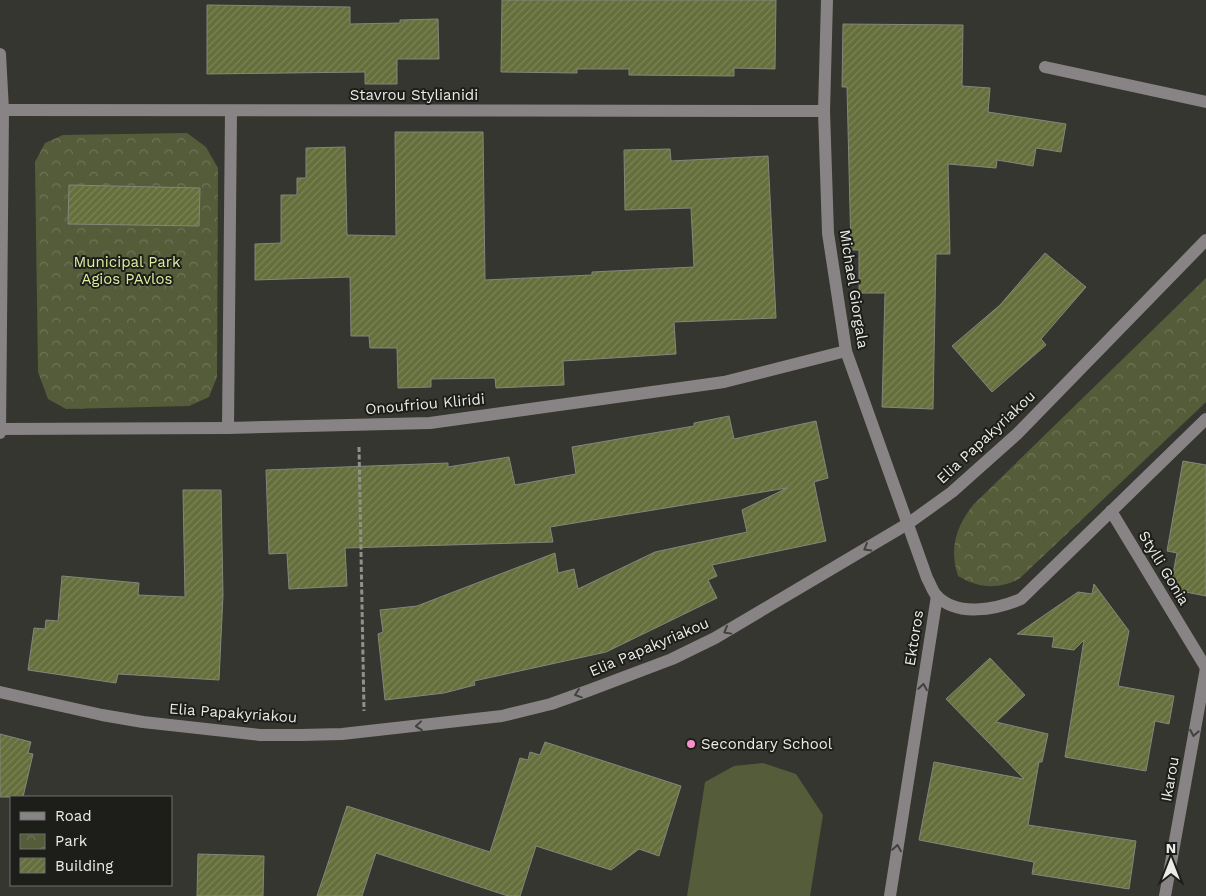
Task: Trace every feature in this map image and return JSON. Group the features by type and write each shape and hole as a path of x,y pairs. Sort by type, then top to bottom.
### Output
{"street":[{"name":"Michael Giorgala","path":"827,0 824,111 828,233 846,351 927,578 937,596"},
{"path":"0,54 3,110 0,433"},
{"path":"1046,68 1206,102"},
{"name":"Stavrou Stylianidi","path":"3,110 824,111"},
{"path":"228,428 231,111"},
{"name":"Elia Papakyriakou","path":"0,692 102,715 260,735 309,735 365,731 502,716 551,704 632,674 715,638 909,524 952,492 1017,434 1206,240"},
{"name":"Onoufriou Kliridi","path":"0,429 228,428 430,423 724,382 846,351"},
{"name":"Ektoros","path":"890,896 937,596 955,606 978,610 1000,608 1021,599 1206,418"},
{"name":"Stylli Gonia","path":"1111,511 1206,668"},
{"name":"Ikarou","path":"1165,896 1206,668"}],"path":[{"path":"358,426 365,731"}],"green space":[{"name":"Municipal Park Agios PAvlos","path":"187,133 206,147 218,168 217,377 209,397 189,406 66,409 48,399 38,372 35,162 45,143 63,135"},
{"path":"1206,278 1206,402 1019,579 1003,585 988,586 973,583 958,576 955,566 954,547 962,521 973,505"},
{"path":"763,763 796,774 823,815 810,896 687,896 705,782 734,766"}],"building":[{"path":"502,0 776,0 775,69 734,68 734,76 629,75 629,69 577,69 577,73 501,72"},
{"path":"207,5 350,7 350,24 400,23 400,20 438,19 439,59 397,59 397,84 365,84 365,72 207,74"},
{"path":"843,24 963,25 962,86 990,88 988,112 1066,124 1061,152 1036,148 1033,166 997,160 996,168 948,164 950,254 936,254 933,409 882,407 885,293 859,293 859,250 851,250 847,87 842,87"},
{"path":"395,132 483,132 485,280 592,275 592,272 694,267 691,208 625,210 624,150 670,149 671,161 768,156 776,318 674,322 676,354 563,361 564,385 496,388 495,378 431,379 431,387 398,388 397,348 370,348 369,336 351,336 350,277 255,280 255,244 281,243 281,195 297,195 297,178 306,178 306,148 345,147 347,235 396,236"},
{"path":"69,185 200,188 199,226 68,224"},
{"path":"1045,253 1086,287 1041,339 1046,345 992,392 952,346 1000,305"},
{"path":"729,416 734,439 816,421 828,478 814,482 826,541 712,565 717,576 708,580 717,598 606,652 474,681 475,685 444,693 385,700 378,634 383,632 380,610 417,606 555,553 558,573 574,569 578,589 655,552 747,532 742,510 787,488 550,527 553,542 345,548 347,586 289,589 287,553 269,554 266,470 448,463 448,467 509,457 515,485 576,474 572,447 694,426 694,423"},
{"path":"1183,461 1206,465 1206,596 1170,589 1177,553 1167,551"},
{"path":"183,490 221,490 223,595 219,680 118,674 116,683 28,670 34,628 45,629 46,620 58,621 62,576 139,583 138,595 185,597"},
{"path":"1094,584 1129,631 1118,686 1174,696 1169,724 1155,721 1146,771 1065,757 1084,640 1074,650 1052,647 1054,637 1017,634 1078,592 1092,594"},
{"path":"990,658 1025,695 996,722 1048,734 1042,762 1039,762 1028,825 1136,841 1129,889 1032,874 1034,862 919,840 934,762 1024,779 946,699"},
{"path":"0,734 31,742 28,753 33,754 23,796 0,797"},
{"path":"545,742 681,786 659,856 639,849 611,870 536,846 520,896 508,896 376,853 362,896 317,896 347,806 490,852 520,758 528,760 530,752 540,755"},
{"path":"198,854 264,856 263,896 197,896"}],"place":[{"name":"Secondary School","path":"691,744"}]}
